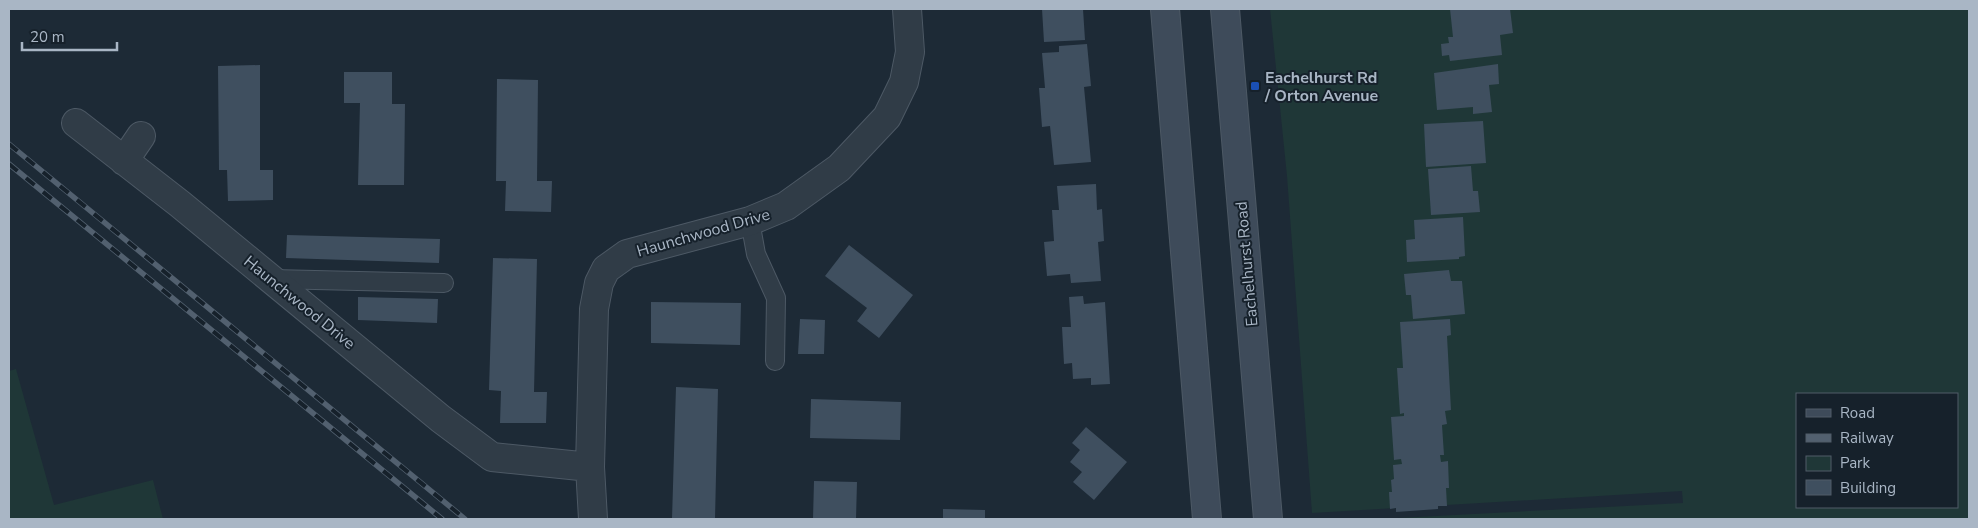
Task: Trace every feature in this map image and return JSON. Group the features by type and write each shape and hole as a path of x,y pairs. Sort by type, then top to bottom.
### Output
{"main road":[{"path":"1165,9 1207,519"},
{"name":"Eachelhurst Road","path":"1225,9 1268,519"}],"street":[{"name":"Haunchwood Drive","path":"593,519 590,467 594,309 599,283 606,269 627,254 750,221 786,206 839,168 887,117 904,82 910,52 907,9"},
{"name":"Haunchwood Drive","path":"76,123 272,279 441,419 492,458 590,467"},
{"path":"124,161 142,136"}],"lane":[{"path":"750,221 756,254 776,298 774,361"},
{"path":"272,279 444,283"}],"green space":[{"path":"1270,9 1969,9 1969,519 1379,519 1683,503 1682,491 1312,513 1287,176"},
{"path":"16,369 54,505 153,480 163,519 9,519 9,371"}],"building":[{"path":"1042,9 1083,9 1085,40 1044,42"},
{"path":"1450,9 1510,9 1513,33 1500,35 1502,55 1450,61 1449,55 1442,56 1441,44 1449,43 1448,37 1453,37"},
{"path":"1087,44 1091,86 1084,87 1091,162 1054,165 1050,126 1042,127 1039,88 1045,88 1042,53 1059,52 1059,46"},
{"path":"1498,64 1499,84 1489,85 1492,112 1473,114 1473,107 1437,110 1434,73"},
{"path":"260,65 260,170 273,170 273,200 228,201 227,170 219,170 218,66"},
{"path":"344,72 392,72 392,104 405,104 404,185 358,185 360,103 344,103"},
{"path":"497,79 538,80 537,181 552,181 551,212 505,211 506,181 496,181"},
{"path":"1483,121 1486,163 1426,167 1424,124"},
{"path":"1471,166 1473,191 1478,191 1480,212 1431,215 1428,169"},
{"path":"1096,184 1097,210 1102,209 1104,241 1098,242 1101,281 1071,283 1070,274 1047,276 1044,242 1054,241 1052,210 1059,210 1057,186"},
{"path":"1463,217 1465,256 1459,257 1459,259 1407,262 1406,240 1415,239 1414,220"},
{"path":"287,235 440,239 439,263 286,258"},
{"path":"849,245 913,295 879,338 857,321 867,308 825,276"},
{"path":"493,258 537,259 534,392 547,392 546,423 500,423 501,391 489,390"},
{"path":"1449,270 1451,281 1462,281 1465,314 1413,319 1411,295 1406,295 1404,274"},
{"path":"1083,296 1084,304 1105,302 1110,384 1091,385 1091,378 1073,379 1072,363 1064,364 1062,327 1071,327 1069,297"},
{"path":"358,297 438,299 437,323 358,320"},
{"path":"651,302 741,303 740,345 651,343"},
{"path":"800,319 825,320 824,354 798,354"},
{"path":"1450,319 1451,335 1447,336 1451,410 1445,411 1447,424 1442,425 1444,455 1440,455 1441,462 1448,461 1449,488 1446,488 1447,506 1438,506 1438,509 1396,512 1396,508 1390,509 1389,492 1392,492 1391,480 1394,479 1393,465 1402,464 1401,459 1394,460 1391,417 1404,416 1404,413 1400,414 1397,368 1403,368 1400,322"},
{"path":"676,387 718,389 715,519 672,519"},
{"path":"811,399 901,402 900,440 810,438"},
{"path":"1086,427 1127,462 1094,500 1073,482 1082,472 1070,462 1080,450 1072,443"},
{"path":"814,481 857,482 856,519 813,519"},
{"path":"943,509 985,510 985,519 943,519"}],"railway":[{"path":"9,144 465,519"},
{"path":"9,164 442,519"}],"place":[{"name":"Eachelhurst Rd / Orton Avenue","path":"1255,86"}]}
